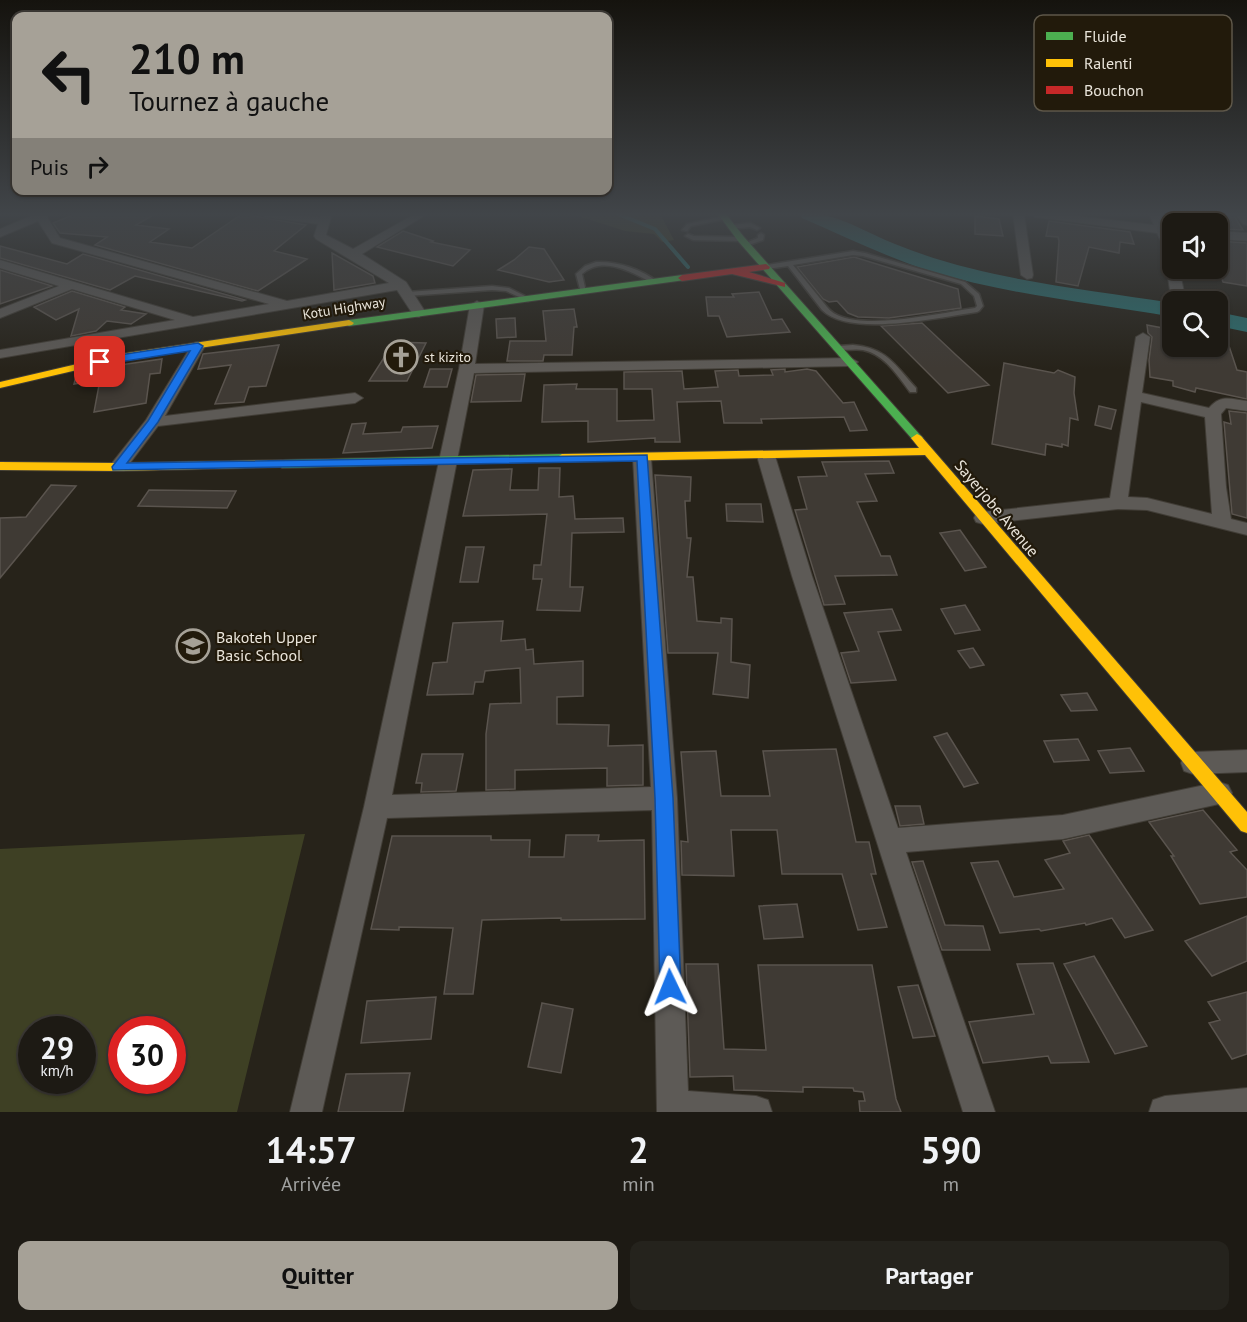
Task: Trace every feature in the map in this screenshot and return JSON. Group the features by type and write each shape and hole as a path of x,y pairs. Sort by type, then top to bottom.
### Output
{"street":[{"path":"6,266 191,321"},
{"path":"148,266 287,305"},
{"path":"370,266 404,289 419,313"},
{"path":"728,273 737,266"},
{"path":"1026,266 1027,275"},
{"name":"Kotu Highway","path":"0,385 120,357 419,313 766,267"},
{"name":"Sayerjobe Avenue","path":"766,267 928,451 1247,825"},
{"path":"728,273 758,276 782,285"},
{"path":"0,314 72,285"},
{"path":"0,354 287,305 404,289"},
{"path":"306,1112 377,807 467,369 477,305"},
{"path":"1118,502 1143,337"},
{"path":"118,467 153,422 198,346"},
{"path":"467,369 851,362"},
{"path":"1134,396 1214,414"},
{"path":"153,422 355,398"},
{"path":"1222,522 1217,487 1214,414 1222,403 1247,406"},
{"path":"0,466 118,467 928,451"},
{"path":"766,456 802,576 978,1112"},
{"path":"642,458 664,798 674,1109 756,1112"},
{"path":"983,518 1118,502 1147,504 1247,529"},
{"path":"1193,763 1247,761"},
{"path":"889,841 1063,828 1219,793"},
{"path":"377,807 664,798"},
{"path":"1165,1112 1247,1104"}],"lane":[{"path":"583,292 579,274 582,270 594,266"},
{"path":"621,266 655,282"},
{"path":"766,267 774,266"},
{"path":"791,266 831,314 848,321 873,323 976,310 980,306 974,291 963,283 904,266"},
{"path":"404,289 507,289 528,299"},
{"path":"838,348 856,346 877,350 913,390"}],"green space":[{"path":"305,834 237,1112 0,1112 0,849"}],"building":[{"path":"27,266 125,266 245,300 135,276 110,290"},
{"path":"169,266 296,266 258,291"},
{"path":"333,266 355,266 373,276 375,283 334,290"},
{"path":"505,266 555,266 564,280 549,282 498,270"},
{"path":"883,266 958,289 961,308 889,318 858,317 848,313 837,301 829,302 823,299 797,267"},
{"path":"1057,266 1084,266 1078,286 1056,282"},
{"path":"1228,266 1247,266 1247,286 1223,282 1222,279 1228,279"},
{"path":"0,270 52,286 0,304"},
{"path":"72,291 125,307 121,310 146,314 131,324 107,321 96,331 71,336 79,309 56,320 34,307"},
{"path":"759,292 772,320 782,319 790,332 727,337 719,316 708,316 706,297 734,297 732,294"},
{"path":"574,309 577,327 574,327 572,355 544,355 543,361 507,361 510,341 546,341 543,311"},
{"path":"515,318 516,337 497,338 496,319"},
{"path":"922,323 989,385 948,393 881,326"},
{"path":"1147,325 1162,328 1162,357 1228,357 1229,346 1237,370 1247,372 1247,399 1196,388 1195,392 1173,386 1173,381 1150,377 1149,360 1152,337 1148,333"},
{"path":"394,342 426,343 407,381 369,381"},
{"path":"279,345 266,386 249,387 244,402 215,404 231,365 198,369 203,354"},
{"path":"162,359 160,373 150,374 146,403 94,412 100,380 74,384 76,376 120,365"},
{"path":"1004,363 1054,373 1058,370 1075,377 1074,393 1078,420 1070,418 1068,446 1046,444 1045,455 992,444"},
{"path":"430,369 452,369 447,387 424,387"},
{"path":"785,369 785,372 807,369 816,371 843,403 854,402 867,430 850,431 844,417 761,419 762,423 724,423 721,401 677,402 680,442 655,442 655,438 588,442 588,421 542,422 544,385 577,384 576,389 617,389 617,421 654,420 652,389 624,389 624,372 682,371 684,389 718,387 715,371 738,370 739,376 773,375 771,370"},
{"path":"525,374 521,401 471,402 476,375"},
{"path":"1099,406 1116,410 1111,429 1095,425"},
{"path":"1229,411 1247,413 1247,518 1232,514 1224,422 1231,424"},
{"path":"366,423 363,434 401,432 403,427 438,426 432,448 343,453 352,424"},
{"path":"889,461 894,473 865,474 877,501 857,502 881,556 890,556 897,575 835,576 845,604 824,605 795,510 807,509 798,477 827,476 822,462"},
{"path":"539,468 560,468 559,497 573,496 575,519 623,518 624,532 572,533 570,587 583,587 580,611 537,610 542,579 533,579 534,565 541,565 547,514 463,516 473,470 512,469 510,490 538,490"},
{"path":"655,475 691,477 690,501 685,501 687,538 691,538 687,577 693,577 697,621 721,623 721,618 732,619 731,662 750,665 748,698 713,694 718,653 668,653"},
{"path":"51,485 76,486 0,578 0,518 26,517"},
{"path":"149,490 236,491 227,508 138,506"},
{"path":"726,504 761,504 763,522 727,521"},
{"path":"960,530 986,567 965,571 940,533"},
{"path":"466,547 484,547 478,582 460,582"},
{"path":"965,605 980,630 955,634 941,609"},
{"path":"892,609 901,630 878,632 896,680 851,683 841,653 859,651 844,613"},
{"path":"503,621 501,641 525,639 526,650 533,649 534,664 583,661 583,696 557,697 557,724 609,725 608,746 643,745 643,785 607,786 607,768 515,770 515,789 486,790 486,734 490,704 521,703 520,668 485,671 483,682 475,682 473,694 427,695 433,663 447,662 453,623"},
{"path":"973,648 984,665 970,668 958,651"},
{"path":"1087,693 1097,710 1071,711 1061,695"},
{"path":"947,733 978,783 964,787 934,737"},
{"path":"1078,739 1089,760 1054,762 1044,741"},
{"path":"1130,748 1144,771 1110,773 1098,751"},
{"path":"836,749 856,842 869,842 876,874 871,874 887,927 858,930 842,874 782,874 777,830 731,830 734,876 682,875 681,841 688,842 681,752 716,751 721,796 770,796 763,751"},
{"path":"422,754 463,754 456,791 421,792 422,783 416,783"},
{"path":"895,806 920,806 924,824 900,826"},
{"path":"1203,810 1237,850 1230,852 1247,870 1247,897 1200,904 1171,856 1174,856 1149,822"},
{"path":"566,835 599,835 598,841 644,840 645,919 482,920 473,994 444,994 453,928 371,929 392,836 491,836 491,840 530,840 529,857 564,857"},
{"path":"1089,835 1153,930 1125,938 1112,918 1086,925 1085,923 1041,931 1039,929 1000,933 971,863 998,861 1014,897 1064,889 1045,860 1070,853 1063,841"},
{"path":"923,861 945,925 983,926 990,950 942,950 912,862"},
{"path":"797,904 803,937 764,939 759,906"},
{"path":"1247,916 1247,961 1212,976 1185,941"},
{"path":"1094,956 1147,1046 1115,1054 1064,964"},
{"path":"1053,963 1089,1062 1051,1063 1048,1056 983,1063 969,1022 1034,1014 1017,964"},
{"path":"686,964 718,964 724,1049 766,1050 758,965 872,965 896,1099 901,1112 860,1112 859,1101 865,1101 863,1092 854,1091 853,1088 803,1087 803,1092 734,1090 733,1076 690,1077"},
{"path":"918,985 935,1036 913,1038 898,987"},
{"path":"1247,992 1247,1054 1232,1059 1209,1023 1220,1020 1208,1002"},
{"path":"436,997 431,1039 361,1043 367,1001"},
{"path":"542,1003 573,1009 561,1073 528,1067"},
{"path":"410,1073 403,1112 338,1112 346,1074"}],"waterway":[{"path":"934,266 1035,288 1162,308"},
{"path":"1228,321 1247,325"}],"traffic: fast":[{"path":"765,266 917,438"},
{"path":"349,323 682,278"},
{"path":"282,464 562,458"}],"traffic: slow":[{"path":"0,385 120,357 349,323"},
{"path":"917,438 1247,825"},
{"path":"562,458 928,451"},
{"path":"0,466 118,467 282,464"}],"traffic: jam":[{"path":"682,278 766,267"},
{"path":"734,272 758,276 782,285"}],"place":[{"name":"st kizito","path":"401,357"},
{"name":"Bakoteh Upper Basic School","path":"193,646"}],"route":[{"path":"100,362 198,346 153,422 118,467 642,458 664,798 670,987"}]}
